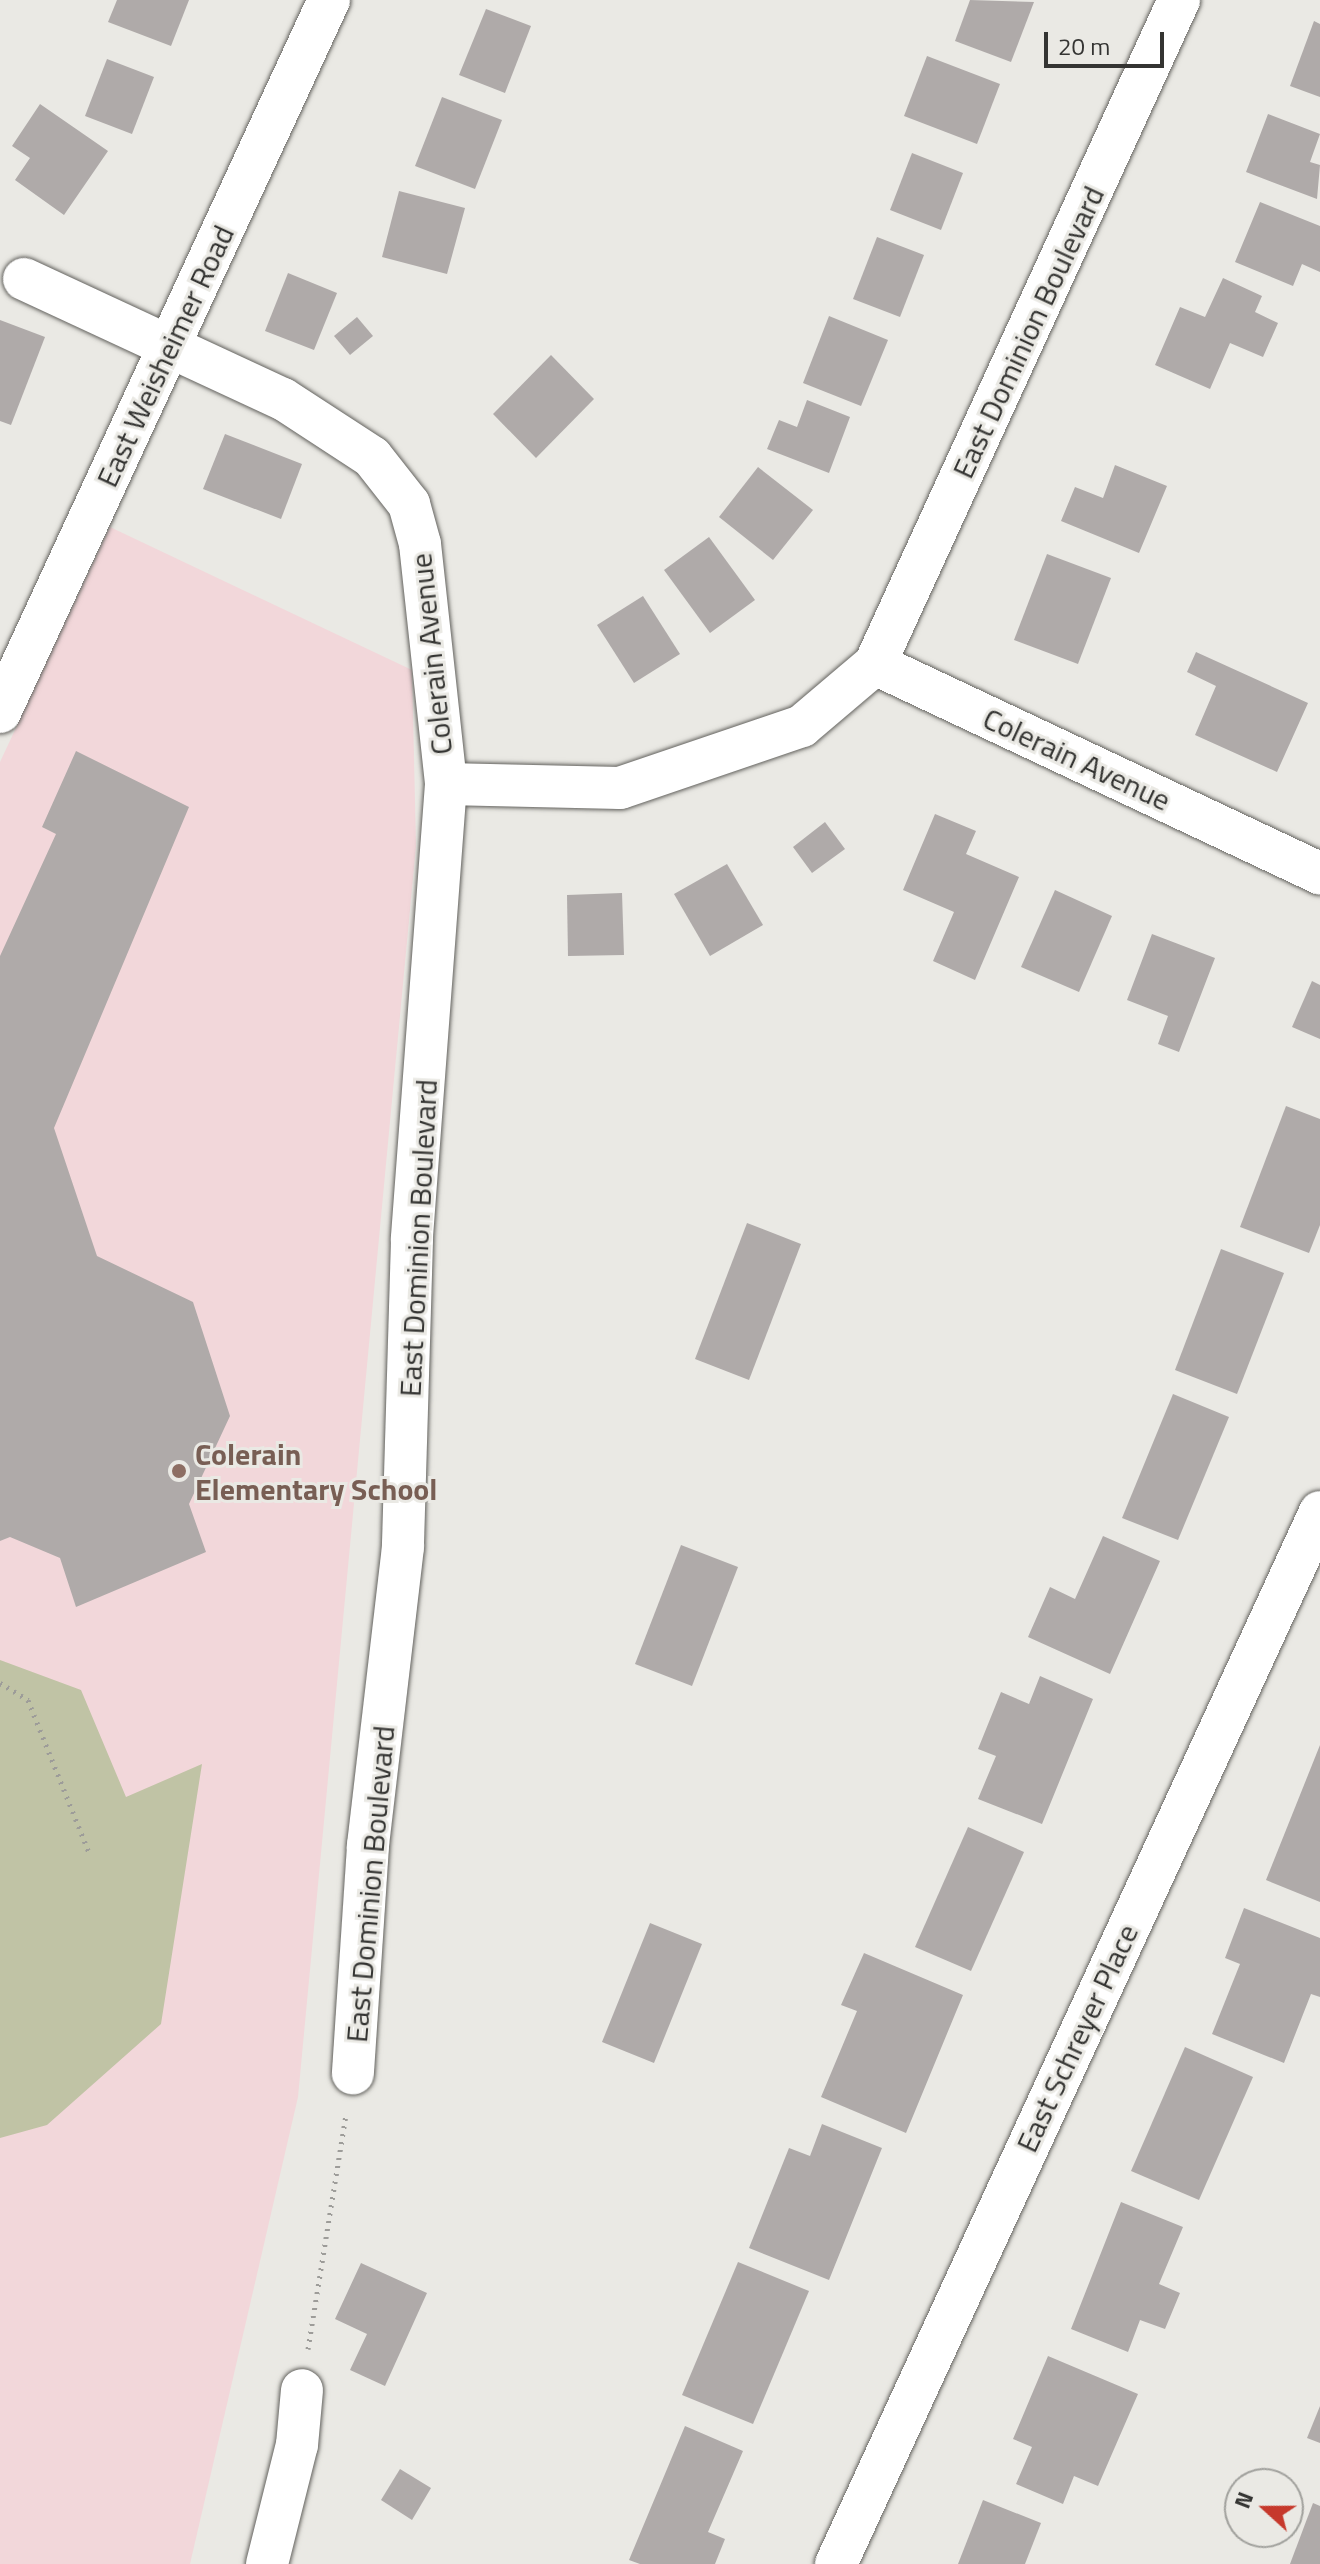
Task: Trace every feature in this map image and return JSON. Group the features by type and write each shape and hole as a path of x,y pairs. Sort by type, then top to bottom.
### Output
{"street":[{"name":"East Weisheimer Road","path":"0,712 329,0"},
{"name":"East Dominion Boulevard","path":"875,664 1179,0"},
{"name":"Colerain Avenue","path":"24,279 283,399 372,457 399,486 420,544 446,784 620,788 802,726 875,664 1320,873"},
{"name":"East Dominion Boulevard","path":"353,2074 368,1846 403,1547 412,1240 446,784"},
{"name":"East Schreyer Place","path":"836,2564 1320,1512"},
{"path":"267,2564 297,2445 302,2390"}],"path":[{"path":"0,1683 28,1700 90,1855"},
{"path":"302,2390 353,2074"}],"shaded area":[{"name":"Colerain Elementary School","path":"110,527 412,670 416,846 298,2097 190,2564 0,2564 0,762"}],"green space":[{"path":"0,1660 81,1690 126,1797 202,1764 161,2024 47,2125 0,2138"}],"building":[{"path":"117,0 189,0 171,46 108,22"},
{"path":"970,0 1034,2 1011,62 955,41"},
{"path":"486,9 531,26 505,93 459,75"},
{"path":"1314,21 1320,24 1320,97 1290,86"},
{"path":"927,56 1000,84 977,144 904,116"},
{"path":"107,59 154,77 132,134 85,116"},
{"path":"442,97 502,120 475,189 415,166"},
{"path":"40,104 108,151 64,215 15,180 30,158 12,146"},
{"path":"1268,114 1320,134 1310,162 1320,165 1317,199 1246,172"},
{"path":"912,153 963,173 941,230 890,210"},
{"path":"399,191 465,208 447,274 382,257"},
{"path":"1260,202 1320,226 1320,272 1302,264 1293,286 1235,262"},
{"path":"877,237 924,255 900,317 853,299"},
{"path":"288,273 337,293 314,350 265,331"},
{"path":"1223,278 1262,296 1255,312 1278,323 1263,357 1230,343 1210,389 1155,365 1180,307 1205,317"},
{"path":"829,316 888,340 861,406 803,383"},
{"path":"357,317 373,336 350,355 334,336"},
{"path":"0,320 45,337 11,425 0,421"},
{"path":"551,355 594,399 536,458 493,414"},
{"path":"807,400 850,417 829,473 767,449 779,420 797,427"},
{"path":"225,434 302,464 281,519 203,489"},
{"path":"1115,465 1167,486 1139,553 1061,521 1075,487 1103,498"},
{"path":"758,467 813,510 773,560 719,517"},
{"path":"709,537 755,600 710,633 664,570"},
{"path":"1047,554 1111,578 1078,664 1014,640"},
{"path":"643,596 680,654 634,683 597,625"},
{"path":"1196,652 1308,703 1277,772 1195,735 1216,686 1187,672"},
{"name":"Colerain Elementary School","path":"76,751 189,807 54,1128 97,1256 193,1302 230,1416 189,1504 206,1552 76,1607 60,1558 10,1537 0,1541 0,956 56,834 42,827"},
{"path":"935,814 976,831 966,854 1019,877 975,980 933,961 954,912 903,890"},
{"path":"825,822 845,849 812,873 793,847"},
{"path":"727,864 763,925 710,956 674,894"},
{"path":"1055,890 1112,916 1079,992 1021,967"},
{"path":"622,893 624,955 568,956 567,895"},
{"path":"1152,934 1215,958 1179,1052 1158,1044 1168,1016 1127,1000"},
{"path":"1312,981 1320,985 1320,1039 1292,1027"},
{"path":"1286,1106 1320,1119 1320,1225 1309,1253 1240,1227"},
{"path":"747,1223 801,1244 749,1380 695,1359"},
{"path":"1221,1249 1284,1273 1237,1394 1175,1370"},
{"path":"1173,1394 1229,1417 1178,1540 1122,1518"},
{"path":"1103,1536 1160,1561 1110,1674 1028,1637 1050,1587 1075,1599"},
{"path":"681,1545 738,1567 692,1686 635,1664"},
{"path":"1040,1676 1093,1699 1042,1824 978,1799 996,1756 978,1749 1001,1692 1029,1704"},
{"path":"1320,1745 1320,1902 1266,1880"},
{"path":"968,1827 1024,1852 971,1971 915,1947"},
{"path":"1244,1908 1320,1938 1320,1997 1311,1994 1284,2063 1212,2034 1240,1964 1225,1958"},
{"path":"650,1923 702,1944 654,2063 602,2042"},
{"path":"864,1953 963,1995 906,2133 821,2097 857,2011 841,2005"},
{"path":"1185,2047 1253,2077 1199,2200 1131,2171"},
{"path":"822,2124 882,2148 829,2280 749,2248 789,2148 810,2156"},
{"path":"1121,2202 1183,2227 1159,2284 1180,2293 1165,2329 1140,2320 1128,2352 1071,2329"},
{"path":"738,2262 809,2291 753,2424 682,2395"},
{"path":"361,2263 427,2293 385,2386 350,2370 367,2334 335,2319"},
{"path":"1048,2356 1138,2394 1098,2486 1074,2476 1063,2504 1016,2484 1032,2447 1013,2439"},
{"path":"1320,2406 1320,2443 1307,2438"},
{"path":"685,2426 743,2451 708,2532 725,2539 715,2564 640,2564 629,2560"},
{"path":"400,2469 431,2488 412,2520 381,2500"},
{"path":"983,2500 1041,2523 1025,2564 958,2564"},
{"path":"1313,2503 1320,2506 1320,2564 1290,2564 1296,2548 1304,2548 1304,2527"}],"place":[{"name":"Colerain Elementary School","path":"179,1471"}]}
